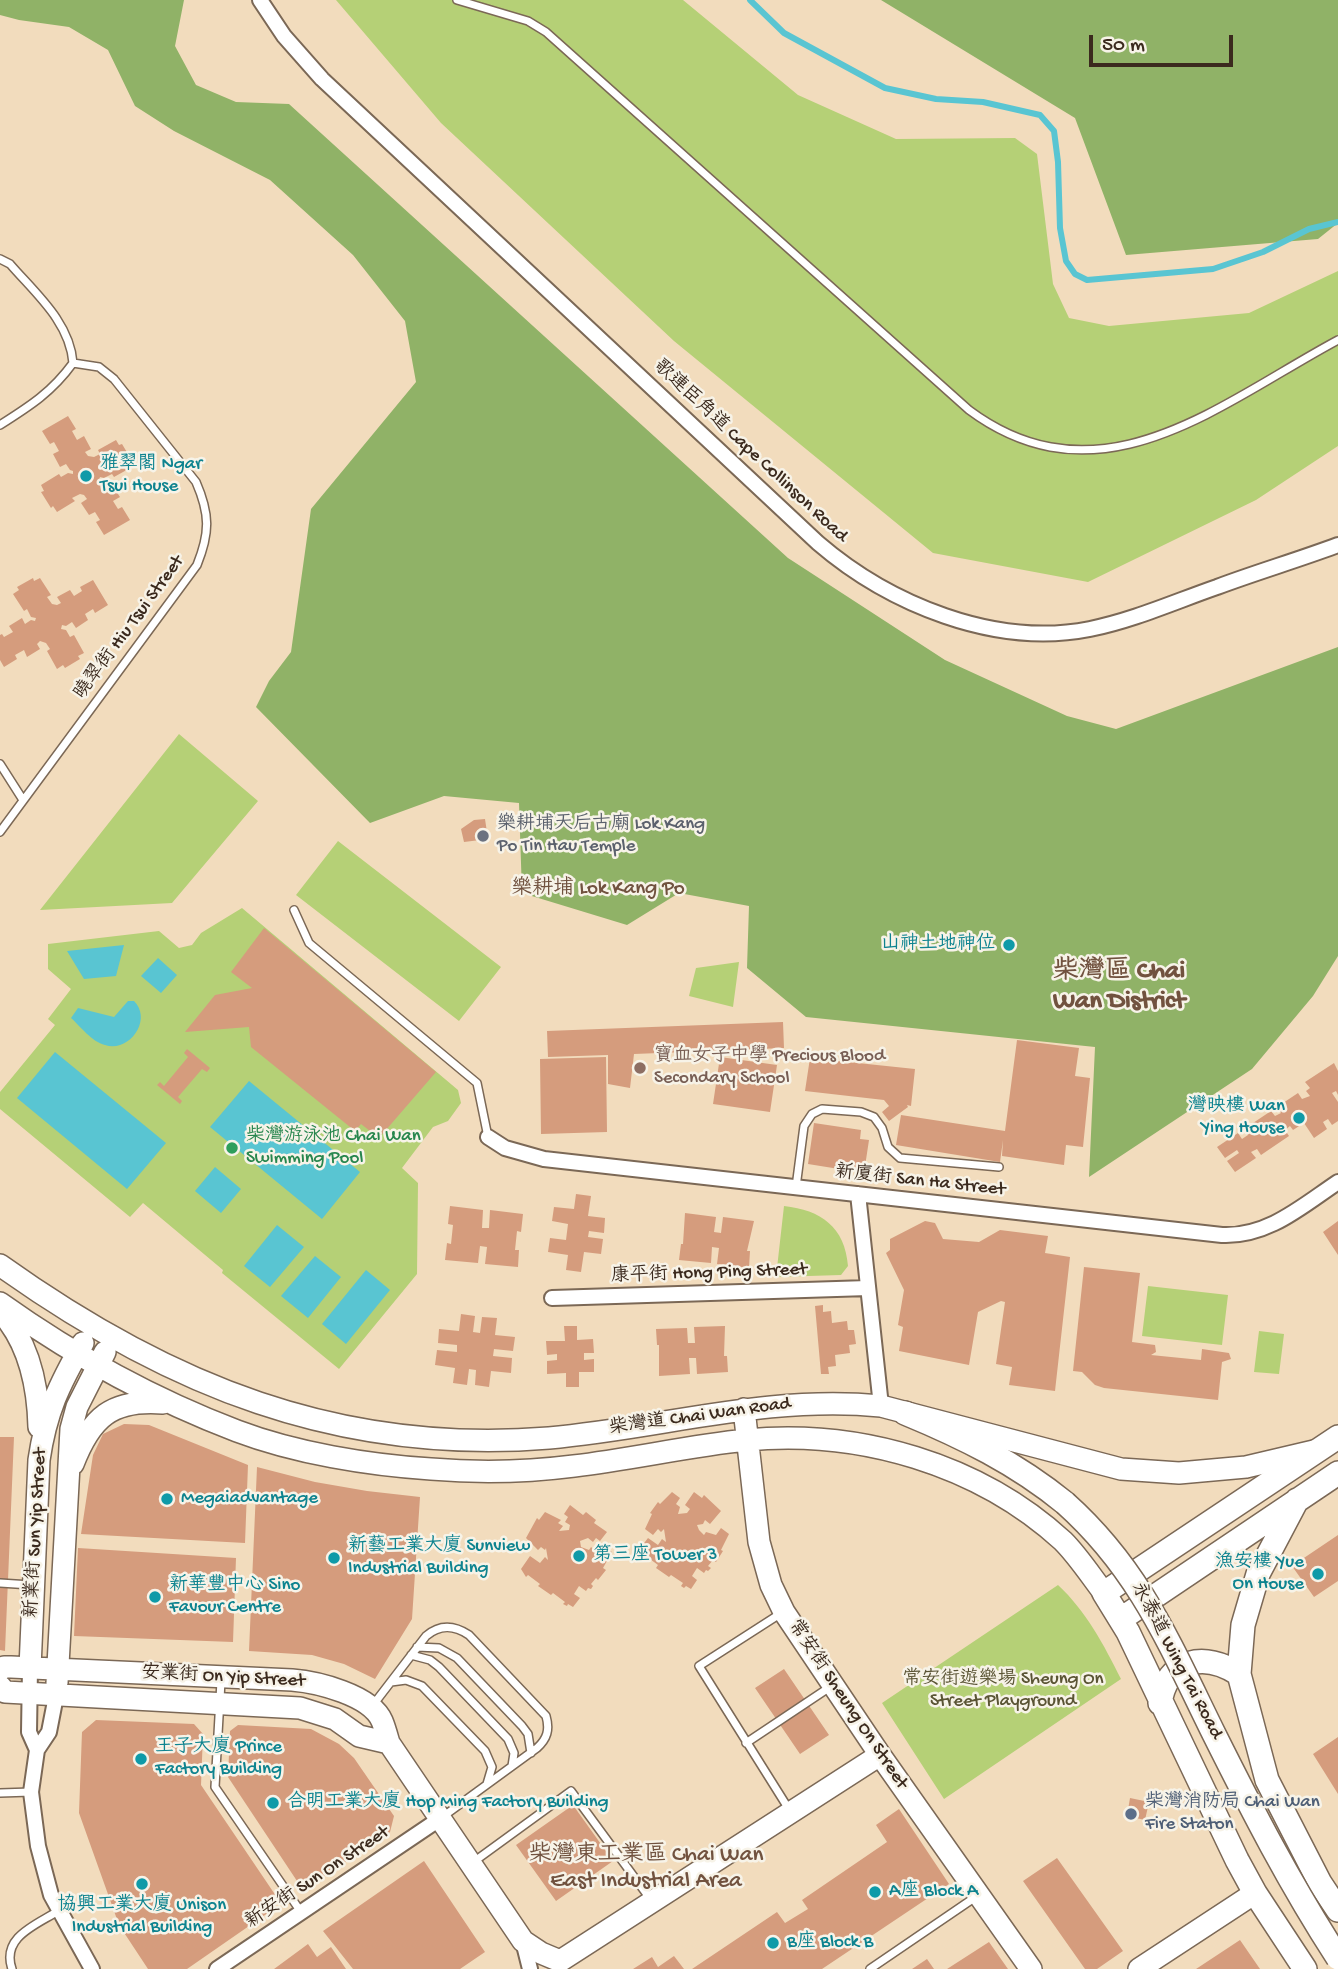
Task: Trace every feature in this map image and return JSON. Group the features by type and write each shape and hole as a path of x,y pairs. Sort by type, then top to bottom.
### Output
{"main road":[{"name":"柴灣道 Chai Wan Road","path":"0,1265 92,1326 175,1370 265,1405 340,1427 385,1434 452,1440 550,1438 744,1409 814,1402 881,1406 1121,1469 1179,1473 1246,1467 1329,1444"},
{"name":"柴灣道 Chai Wan Road","path":"0,1303 77,1353 172,1404 238,1432 279,1444 374,1462 430,1469 506,1472 748,1440 799,1438 838,1440 878,1447 936,1465"},
{"path":"0,1311 19,1338 36,1385 39,1460"},
{"name":"新業街 Sun Yip Street","path":"30,1668 39,1460 44,1428 51,1403 92,1326"},
{"name":"新業街 Sun Yip Street","path":"56,1696 66,1481 73,1418 112,1338"},
{"path":"66,1481 80,1445 106,1413 116,1407 136,1402 172,1404"},
{"name":"常安街 Sheung On Street","path":"744,1409 759,1542 771,1585 784,1612 880,1755 1031,1969"},
{"name":"永泰道 Wing Tai Road","path":"905,1413 991,1452 1065,1503 1096,1532 1140,1588 1273,1850 1338,1958"},
{"name":"柴灣道 Chai Wan Road","path":"1104,1593 1329,1444"},
{"name":"永泰道 Wing Tai Road","path":"936,1465 993,1492 1031,1515 1065,1544 1104,1593 1121,1619 1255,1893 1305,1969"},
{"path":"1121,1619 1338,1473"},
{"path":"1297,1500 1258,1574 1243,1625 1239,1674 1266,1780 1320,1883 1338,1910"},
{"path":"1160,1703 1162,1686 1169,1675 1187,1664 1203,1661 1224,1664 1239,1674"},
{"name":"安業街 On Yip Street","path":"0,1671 4,1667 292,1680 326,1685 370,1708"},
{"name":"安業街 On Yip Street","path":"0,1686 5,1692 56,1696 300,1708 335,1719 359,1736 388,1743"},
{"path":"370,1708 382,1718 388,1743 523,1941 554,1965 880,1755"},
{"path":"1139,1969 1255,1893"}],"street":[{"name":"歌連臣角道 Cape Collinson Road","path":"260,0 284,36 322,79 789,516 839,561 907,602 961,621 994,627 1037,632 1087,630 1143,615 1338,545"},
{"name":"新廈街 San Ha Street","path":"488,1137 505,1148 544,1159 1237,1236 1265,1229 1338,1182"},
{"path":"858,1194 881,1406"},
{"name":"康平街 Hong Ping Street","path":"552,1298 868,1288"},
{"name":"新業街 Sun Yip Street","path":"30,1668 29,1732 37,1750"},
{"name":"新業街 Sun Yip Street","path":"56,1696 49,1732 37,1750 31,1792 38,1846 58,1911 92,1969"},
{"name":"新安街 Sun On Street","path":"217,1969 441,1818"},
{"path":"523,1941 530,1969"}],"lane":[{"path":"457,0 528,21 546,32 969,411 1013,437 1071,449 1103,448 1150,438 1213,413 1338,340"},
{"path":"0,259 10,264 63,327 72,351 73,363 59,383 0,425"},
{"name":"曉翠街 Hiu Tsui Street","path":"0,832 197,565 205,545 208,524 204,502 196,482 114,379 99,368 73,363"},
{"path":"0,764 23,800"},
{"path":"294,909 309,943 477,1083 488,1137"},
{"path":"796,1187 804,1126 812,1114 822,1109 861,1112 874,1117 882,1128 888,1147 900,1158 999,1167"},
{"path":"0,1583 34,1585"},
{"path":"784,1612 699,1666 791,1812"},
{"path":"370,1708 417,1647 434,1630 445,1626 459,1629 469,1636 545,1716 547,1735 531,1753 441,1818"},
{"path":"417,1647 439,1648 457,1658 522,1726 528,1734 531,1753"},
{"path":"411,1655 430,1660 439,1667 508,1739 514,1753 512,1767"},
{"path":"221,1676 215,1787 301,1912"},
{"path":"390,1682 406,1680 422,1686 485,1751 492,1767 487,1785"},
{"path":"746,1743 833,1685"},
{"path":"471,1863 571,1791 652,1902"},
{"path":"0,1793 31,1792"},
{"path":"870,1969 978,1895"},
{"path":"12,1969 10,1951 13,1941 58,1911"}],"green space":[{"path":"0,0 184,0 175,46 196,85 236,102 289,104 788,558 945,660 1067,716 1116,729 1338,647 1338,956 1313,996 1252,1069 1089,1177 1095,1047 806,1017 747,968 749,906 679,893 627,925 522,893 519,803 444,796 370,823 256,707 269,681 291,652 311,509 416,382 405,321 353,255 270,180 174,131 135,106 108,50 69,27 0,15"},
{"path":"336,0 683,0 798,95 896,139 1015,138 1037,154 1053,284 1069,318 1109,326 1249,313 1338,271 1338,446 1256,500 1088,582 933,553 674,341 441,123"},
{"path":"881,0 1338,0 1338,223 1318,239 1126,255 1075,118"},
{"path":"179,734 258,801 172,903 40,910"},
{"path":"338,841 501,967 459,1021 296,895"},
{"name":"柴灣游泳池 Chai Wan Swimming Pool","path":"242,908 458,1090 461,1103 448,1121 433,1127 402,1168 418,1183 417,1274 339,1369 222,1273 223,1270 143,1203 130,1217 0,1109 0,1092 55,1025 48,1019 71,989 48,969 48,944 159,931 179,948 192,945 201,933"},
{"path":"739,962 733,1007 689,996 696,968"},
{"path":"784,1206 820,1216 836,1231 846,1252 848,1266 841,1275 776,1277"},
{"path":"1148,1286 1228,1295 1222,1345 1142,1336"},
{"path":"1259,1331 1284,1334 1279,1374 1254,1372"},
{"name":"常安街遊樂場 Sheung On Street Playground","path":"1058,1585 1086,1617 1121,1679 944,1799 882,1703"}],"water":[{"path":"124,945 116,976 84,979 67,951"},
{"path":"158,958 177,975 161,993 141,976"},
{"path":"128,1001 134,1001 139,1009 140,1025 130,1040 122,1044 114,1046 100,1043 71,1018 78,1008 114,1017"},
{"path":"55,1052 166,1143 127,1189 17,1098"},
{"path":"249,1081 360,1172 322,1219 210,1127"},
{"path":"215,1167 241,1189 221,1213 195,1191"},
{"path":"277,1225 304,1247 270,1287 244,1266"},
{"path":"315,1256 341,1277 308,1318 281,1296"},
{"path":"366,1270 390,1290 346,1344 322,1324"}],"building":[{"name":"雅翠閣 Ngar Tsui House","path":"68,416 76,429 72,431 77,440 84,436 91,449 85,452 88,456 100,454 98,450 116,440 119,445 122,444 131,459 128,461 132,467 114,477 112,474 100,477 99,480 103,481 107,488 112,485 120,497 113,501 118,509 122,507 130,520 104,535 96,522 100,520 95,512 89,515 81,503 87,499 84,495 72,498 75,501 57,512 53,506 51,508 41,492 44,491 41,485 59,474 61,477 68,473 73,474 66,464 60,467 53,454 59,451 54,442 50,444 42,431"},
{"path":"33,578 34,581 40,578 51,595 47,597 52,604 57,605 61,603 57,597 70,590 74,596 82,591 80,587 93,580 108,605 95,613 93,609 85,614 88,620 76,628 72,622 66,626 62,625 61,629 66,630 70,637 74,635 84,653 78,656 80,659 65,668 63,665 57,669 47,651 50,649 46,643 40,641 37,644 40,649 27,657 24,650 15,655 17,659 4,667 0,660 0,635 4,637 13,632 9,626 22,618 25,624 31,620 35,621 36,618 31,617 27,609 24,611 13,594 19,590 17,587"},
{"path":"485,819 488,839 464,842 461,829 474,820"},
{"path":"264,928 436,1072 379,1138 361,1124 355,1131 251,1047 249,1027 185,1032 215,995 252,988 231,972"},
{"path":"783,1022 784,1048 634,1054 630,1088 608,1084 608,1055 548,1057 547,1031"},
{"path":"1017,1040 1079,1048 1075,1076 1090,1078 1083,1147 1066,1145 1064,1165 1002,1156 1003,1140 1000,1162 896,1145 901,1115 1005,1131"},
{"path":"187,1049 210,1068 207,1072 202,1069 178,1097 182,1101 180,1104 157,1085 160,1082 164,1086 188,1057 184,1053"},
{"path":"606,1057 607,1132 541,1134 540,1059"},
{"path":"720,1057 777,1065 770,1112 713,1104"},
{"path":"810,1058 915,1069 911,1106 907,1105 908,1107 889,1121 882,1112 889,1106 884,1100 805,1091"},
{"name":"灣映樓 Wan Ying House","path":"1334,1063 1338,1071 1338,1095 1336,1091 1332,1093 1338,1102 1338,1121 1332,1125 1328,1119 1323,1122 1327,1129 1314,1138 1304,1123 1293,1130 1290,1126 1285,1130 1289,1136 1261,1155 1257,1149 1251,1152 1256,1158 1235,1172 1227,1161 1239,1153 1237,1150 1225,1158 1217,1147 1238,1133 1242,1139 1248,1135 1244,1129 1271,1111 1275,1116 1281,1113 1277,1107 1298,1093 1302,1099 1310,1096 1306,1091 1310,1088 1305,1082"},
{"path":"814,1123 861,1130 860,1139 869,1140 864,1173 808,1164"},
{"path":"576,1194 591,1196 588,1216 605,1218 604,1233 589,1231 588,1237 603,1239 601,1254 584,1252 581,1272 566,1270 568,1255 548,1252 550,1238 566,1240 568,1224 552,1221 554,1207 574,1209"},
{"path":"450,1206 483,1210 482,1228 489,1228 490,1210 523,1214 521,1232 517,1231 515,1250 519,1250 518,1267 485,1264 487,1247 480,1246 478,1263 445,1260 447,1243 451,1244 453,1225 448,1224"},
{"path":"685,1213 716,1217 714,1232 721,1233 723,1217 754,1221 747,1251 750,1251 749,1268 717,1264 719,1248 712,1247 711,1263 679,1260"},
{"path":"925,1221 935,1223 943,1239 979,1242 1000,1230 1048,1236 1045,1253 1070,1257 1055,1391 1009,1385 1012,1367 996,1364 1005,1302 1001,1301 978,1312 969,1365 899,1351 903,1327 898,1325 904,1290 886,1253 890,1250 890,1239"},
{"path":"1338,1221 1338,1255 1323,1232"},
{"path":"1084,1267 1140,1273 1132,1342 1155,1345 1156,1352 1151,1355 1201,1360 1202,1349 1229,1353 1231,1359 1222,1362 1218,1400 1104,1388 1095,1385 1082,1372 1073,1371"},
{"path":"823,1305 823,1312 831,1311 832,1323 847,1321 848,1330 854,1330 856,1344 849,1345 850,1353 835,1355 836,1366 828,1367 829,1374 821,1374 815,1306"},
{"path":"461,1314 475,1316 473,1332 480,1333 482,1317 497,1318 495,1335 515,1337 513,1351 494,1349 493,1356 512,1358 511,1373 491,1371 489,1387 475,1385 476,1370 469,1369 467,1385 453,1383 455,1368 435,1365 437,1350 457,1352 457,1345 438,1343 439,1329 459,1331"},
{"path":"564,1326 577,1326 577,1340 593,1339 594,1353 584,1353 584,1360 594,1359 594,1372 579,1372 579,1387 566,1387 566,1373 547,1374 547,1361 557,1360 557,1354 547,1355 546,1341 565,1341"},
{"path":"725,1326 724,1356 727,1356 728,1372 697,1374 696,1358 689,1358 690,1374 659,1376 656,1329 687,1328 688,1343 695,1343 694,1327"},
{"name":"Megaiadvantage","path":"124,1424 149,1425 248,1465 245,1543 81,1534 93,1455 103,1434"},
{"path":"0,1437 14,1437 5,1651 0,1650"},
{"name":"新藝工業大廈 Sunview Industrial Building","path":"257,1467 315,1482 420,1497 412,1619 375,1679 344,1664 312,1655 249,1651"},
{"path":"672,1492 680,1498 676,1504 680,1507 678,1514 687,1513 690,1509 685,1505 694,1492 702,1498 704,1495 721,1511 710,1524 705,1520 703,1524 697,1525 699,1530 704,1535 706,1532 716,1535 721,1528 729,1534 716,1562 713,1560 708,1566 711,1568 704,1573 697,1568 692,1576 697,1580 691,1589 681,1586 683,1583 656,1568 658,1565 646,1556 644,1559 638,1551 648,1538 658,1545 662,1539 666,1542 664,1529 661,1532 658,1529 653,1535 645,1529 652,1514 650,1513 658,1502 660,1504"},
{"name":"第三座 Tower 3","path":"570,1505 583,1515 586,1512 596,1520 594,1523 607,1532 600,1541 596,1538 593,1542 588,1538 580,1541 581,1547 589,1550 591,1547 598,1553 603,1546 612,1552 603,1568 606,1570 591,1584 591,1589 586,1591 579,1586 574,1594 580,1598 573,1607 563,1604 565,1602 553,1593 551,1595 538,1586 540,1584 528,1575 526,1577 521,1569 530,1556 540,1563 545,1557 548,1560 546,1548 545,1550 541,1547 538,1550 526,1538 537,1518 539,1520 545,1512 561,1520 558,1523 563,1526 559,1531 569,1530 570,1525 565,1522 568,1517 564,1514"},
{"name":"漁安樓 Yue On House","path":"1338,1535 1338,1581 1314,1597 1292,1566"},
{"name":"新華豐中心 Sino Favour Centre","path":"78,1548 236,1558 233,1642 74,1636"},
{"path":"784,1669 829,1735 800,1754 755,1688"},
{"path":"96,1720 194,1724 203,1734 201,1785 276,1896 275,1908 187,1969 148,1969 119,1925 79,1813 82,1732"},
{"path":"238,1725 311,1729 339,1744 354,1758 394,1816 390,1832 310,1886 297,1881 228,1777 230,1731"},
{"path":"1338,1737 1338,1794 1313,1754"},
{"path":"1130,1798 1149,1802 1145,1820 1127,1816"},
{"path":"573,1805 613,1861 556,1901 516,1845"},
{"name":"A座 Block A","path":"899,1809 949,1884 822,1969 692,1969 777,1912 785,1923 808,1909 802,1900 887,1842 876,1825"},
{"path":"1057,1858 1123,1951 1097,1969 1085,1969 1023,1881"},
{"path":"424,1861 485,1952 460,1969 353,1969 323,1931"},
{"path":"1240,1940 1260,1969 1196,1969"},
{"path":"989,1942 1008,1969 947,1969"},
{"path":"308,1944 317,1957 331,1947 346,1969 274,1969"},
{"path":"674,1956 684,1969 633,1969 652,1957 658,1967"},
{"path":"927,1959 934,1969 912,1969"}],"waterway":[{"path":"750,0 784,33 885,88 936,99 983,102 1040,115 1054,131 1060,228 1066,261 1075,274 1087,280 1213,269 1263,252 1309,229 1338,222"}],"place":[{"name":"雅翠閣 Ngar Tsui House","path":"86,476"},
{"name":"樂耕埔天后古廟 Lok Kang Po Tin Hau Temple","path":"483,836"},
{"name":"山神土地神位","path":"1009,945"},
{"name":"寶血女子中學 Precious Blood Secondary School","path":"640,1068"},
{"name":"灣映樓 Wan Ying House","path":"1299,1118"},
{"name":"柴灣游泳池 Chai Wan Swimming Pool","path":"232,1148"},
{"name":"Megaiadvantage","path":"167,1499"},
{"name":"第三座 Tower 3","path":"579,1556"},
{"name":"新藝工業大廈 Sunview Industrial Building","path":"334,1558"},
{"name":"漁安樓 Yue On House","path":"1318,1574"},
{"name":"新華豐中心 Sino Favour Centre","path":"155,1597"},
{"name":"王子大廈 Prince Factory Building","path":"141,1759"},
{"name":"合明工業大廈 Hop Ming Factory Building","path":"273,1803"},
{"name":"柴灣消防局 Chai Wan Fire Staton","path":"1131,1814"},
{"name":"協興工業大廈 Unison Industrial Building","path":"142,1884"},
{"name":"A座 Block A","path":"875,1892"},
{"name":"B座 Block B","path":"773,1943"}],"district":[{"name":"樂耕埔 Lok Kang Po","path":"598,890"},
{"name":"柴灣區 Chai Wan District","path":"1119,988"},
{"name":"柴灣東工業區 Chai Wan East Industrial Area","path":"646,1869"}]}
